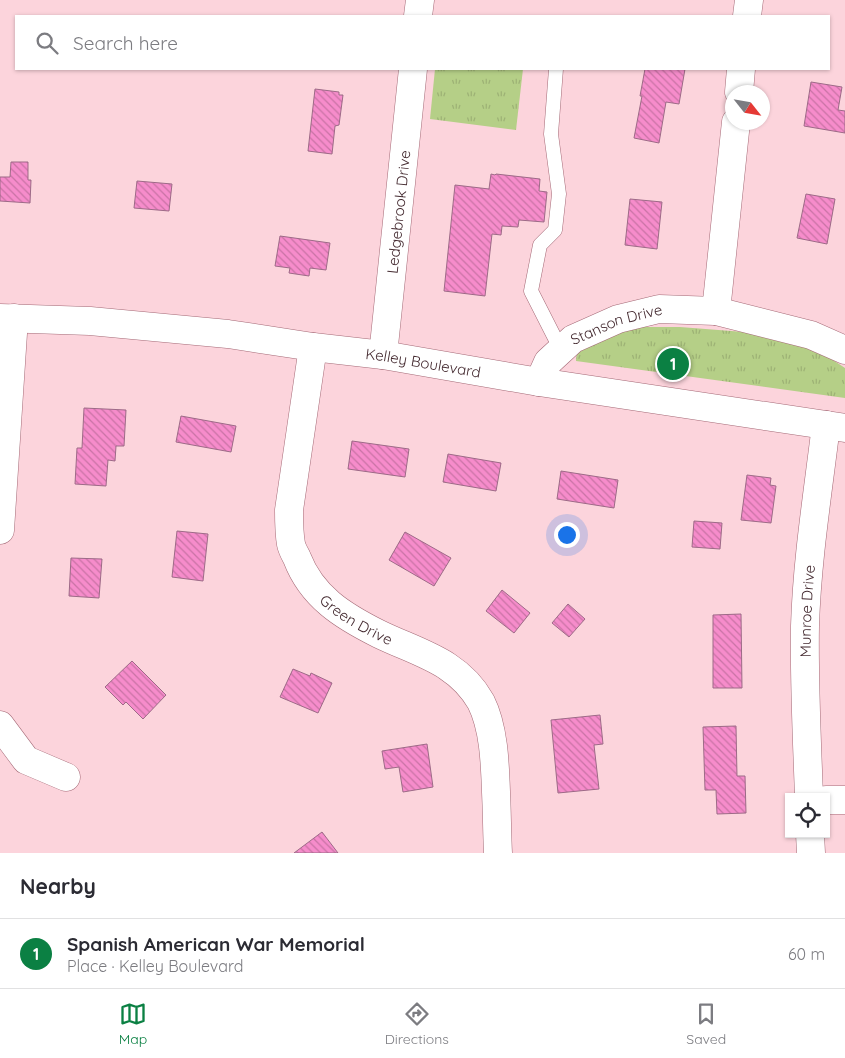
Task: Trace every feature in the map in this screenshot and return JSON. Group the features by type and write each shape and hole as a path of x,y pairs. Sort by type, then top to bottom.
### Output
{"street":[{"path":"418,15 420,0"},
{"path":"747,15 749,0"},
{"name":"Ledgebrook Drive","path":"383,355 413,70"},
{"path":"740,85 742,70"},
{"path":"716,311 735,130"},
{"name":"Stanson Drive","path":"539,382 548,362 573,339 618,319 659,309 716,311 811,335 845,350"},
{"path":"0,530 7,318"},
{"name":"Kelley Boulevard","path":"7,318 90,321 218,333 383,355 539,382 836,427"},
{"name":"Green Drive","path":"313,347 289,510 292,546 309,584 325,600 342,613 379,634 442,662 470,686 481,703 488,721 492,742 495,768 498,853"},
{"name":"Munroe Drive","path":"809,793 805,625 809,557 836,427"},
{"path":"0,725 26,760 66,777"},
{"path":"830,800 845,800"},
{"path":"810,838 811,853"}],"lane":[{"path":"556,70 551,134 560,194 555,230 540,245 531,291 561,350"}],"green space":[{"path":"435,70 523,70 516,130 430,119"},
{"path":"639,327 680,327 744,332 806,348 830,358 845,368 845,398 576,361 579,349 587,342 601,336"}],"building":[{"path":"645,70 685,70 679,104 666,102 659,143 634,138 642,96 640,96"},
{"path":"811,82 842,87 838,110 845,111 845,133 804,126"},
{"path":"315,89 339,92 339,95 343,95 339,125 335,126 332,154 308,151"},
{"path":"11,162 28,162 28,180 31,180 30,203 0,201 0,177 10,177"},
{"path":"491,174 540,179 539,191 547,192 544,222 519,220 518,227 502,226 501,235 492,234 485,296 444,291 455,185 489,189"},
{"path":"137,181 172,184 169,211 134,208"},
{"path":"806,194 835,199 827,244 797,238"},
{"path":"630,199 662,202 657,249 625,245"},
{"path":"280,236 330,243 326,270 310,268 309,276 289,273 290,268 275,266"},
{"path":"84,408 126,410 124,446 116,446 115,461 108,460 106,486 75,484 77,448 82,448"},
{"path":"181,416 236,426 231,452 176,442"},
{"path":"352,441 409,449 405,477 348,469"},
{"path":"448,454 501,463 496,491 443,482"},
{"path":"561,471 618,480 614,508 557,499"},
{"path":"747,475 771,478 770,485 776,486 771,523 741,520"},
{"path":"694,521 722,523 720,549 692,547"},
{"path":"177,531 208,534 203,581 172,577"},
{"path":"405,532 451,558 434,586 389,560"},
{"path":"71,558 102,559 99,598 69,596"},
{"path":"502,590 530,613 514,633 486,611"},
{"path":"568,604 585,619 569,637 552,623"},
{"path":"741,614 742,688 713,688 713,615"},
{"path":"132,661 166,695 143,719 126,702 123,705 105,687"},
{"path":"293,669 310,676 311,673 332,683 318,713 280,697"},
{"path":"600,715 603,744 594,745 599,789 558,793 551,720"},
{"path":"736,726 737,776 745,776 746,813 717,814 716,790 705,790 703,727"},
{"path":"427,744 433,787 403,792 399,767 385,769 382,751"},
{"path":"322,832 338,853 294,853"}],"place":[{"name":"Spanish American War Memorial","path":"673,364"}]}
